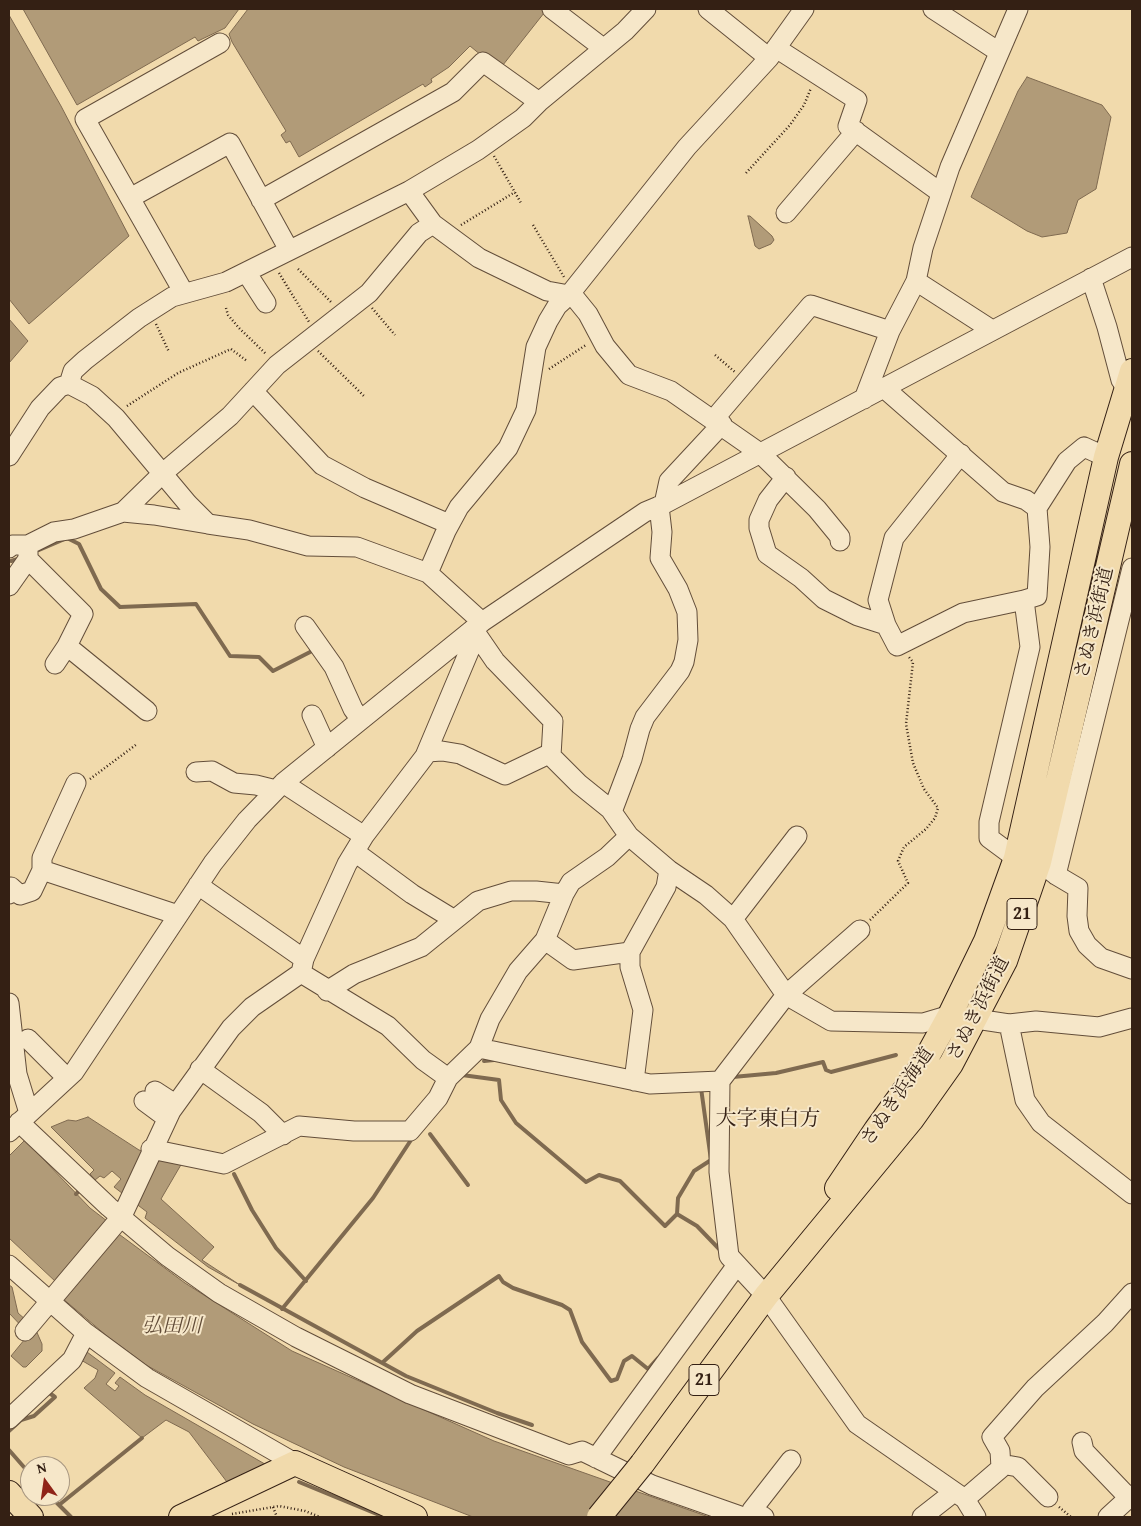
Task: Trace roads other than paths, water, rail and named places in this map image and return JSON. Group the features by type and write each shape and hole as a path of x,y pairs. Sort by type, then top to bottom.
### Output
{"main road":[{"name":"さぬき浜街道","path":"1037,865 1106,457 1130,380"},
{"name":"さぬき浜街道","path":"599,1517 642,1464 766,1296 912,1119 951,1064 976,1019 1005,961 1037,865 1132,464"},
{"name":"さぬき浜海道","path":"766,1296 876,1130 921,1068 950,1015 986,940 1037,865"},
{"path":"191,1515 295,1463 415,1517"},
{"path":"9,1493 31,1517"}],"street":[{"path":"552,9 603,48"},
{"path":"69,384 73,371 85,360 172,297 226,282 409,191 487,144 523,118 646,9"},
{"path":"708,9 772,53 817,75 857,100 848,126 941,193"},
{"path":"428,573 459,506 508,448 526,410 536,347 557,306 571,293 687,147 772,53 804,9"},
{"path":"933,9 999,52"},
{"path":"864,399 890,331 916,281 923,248 950,167 1018,9"},
{"path":"184,293 85,119 220,42"},
{"path":"261,200 453,92 483,62 539,102"},
{"path":"786,213 856,131"},
{"path":"130,198 230,143 289,250"},
{"path":"409,191 439,230 479,258 547,291 571,293 588,314 605,346 629,375 671,391 760,453 831,524 840,536 840,541"},
{"path":"123,512 163,474 230,416 309,332 341,315 363,298 418,233 439,230"},
{"path":"19,1122 74,1072 198,885 247,820 279,787 478,626 566,564 645,512 1132,257"},
{"path":"246,272 266,303"},
{"path":"1091,278 1107,326 1121,380 1130,380"},
{"path":"916,281 992,330"},
{"path":"612,812 632,759 645,717 684,662 688,640 687,612 678,589 660,558 662,532 661,505 670,481 718,422 746,381 811,305 890,331"},
{"path":"9,456 40,408 60,387 69,384 92,396 114,416 208,524"},
{"path":"884,388 1003,492 1026,500 1037,508"},
{"path":"253,391 322,465 364,488 450,524"},
{"path":"961,454 894,538 878,600 886,626 897,646 963,612 1036,596 1040,547 1037,508 1066,461 1084,447 1106,457"},
{"path":"786,477 768,500 759,520 758,528 767,554 801,578 824,599 852,613 886,626"},
{"path":"17,548 54,532 74,529 123,512 154,514 249,530 308,546 357,547 428,573 478,626 495,661 554,721 551,756 612,812 629,836 669,870 706,895 733,919 786,995 831,1021 923,1023 950,1015 1009,1024 1036,1021 1099,1027 1132,1018"},
{"path":"9,586 17,548"},
{"path":"17,548 83,614 67,646 55,664"},
{"path":"1037,865 1132,568"},
{"path":"1024,600 1030,647 989,822 989,838 1078,888 1077,916 1079,931 1087,945 1101,958 1132,969"},
{"path":"305,626 334,667 353,709 361,720"},
{"path":"25,1331 118,1223 151,1149 171,1111 231,1028 252,1007 302,966 335,888 359,844 426,752 478,626"},
{"path":"67,646 147,711"},
{"path":"312,715 327,748"},
{"path":"426,752 442,751 460,754 505,775 551,753"},
{"path":"196,772 212,771 234,782 279,787 359,844 412,894 453,920"},
{"path":"10,888 20,895 32,892 42,870 42,858 75,786"},
{"path":"151,1149 224,1164 300,1126 354,1131 410,1131 438,1098 448,1078 479,1048 490,1019 518,971 545,940 571,882 607,857 629,836"},
{"path":"733,919 797,836"},
{"path":"42,870 178,915"},
{"path":"634,1081 643,1010 630,967 630,952 666,887 669,870"},
{"path":"198,885 302,966 327,991 388,1026 423,1060 448,1078"},
{"path":"327,991 354,974 421,947 478,901 511,891 564,894"},
{"path":"860,930 786,995 720,1081 719,1172 728,1256 766,1296 857,1424 959,1496 976,1517"},
{"path":"545,940 573,960 630,952"},
{"path":"9,1003 18,1074 19,1122 85,1185 118,1223 197,1278 296,1337 410,1394 496,1429 569,1455 582,1451 652,1485 742,1517"},
{"path":"1009,1024 1025,1100 1041,1123 1132,1194"},
{"path":"28,1039 67,1078"},
{"path":"479,1048 650,1084 720,1081"},
{"path":"200,1069 261,1113 284,1135"},
{"path":"150,1096 171,1111"},
{"path":"9,1265 86,1333 147,1378 295,1463"},
{"path":"596,1458 737,1265"},
{"path":"922,1517 959,1496 1001,1468 1000,1452 992,1437 1035,1388 1105,1323 1132,1293"},
{"path":"9,1419 72,1360 86,1333"},
{"path":"1082,1442 1084,1451 1131,1496 1108,1517"},
{"path":"764,1517 752,1510 792,1460"},
{"path":"1001,1464 1018,1467 1048,1498"}],"water":[{"path":"23,9 239,9 225,28 198,41 195,37 77,105"},
{"path":"248,9 544,9 544,13 499,70 470,46 449,67 431,79 432,82 425,87 423,84 299,157 290,141 286,143 281,135 286,131 229,34"},
{"path":"9,15 61,106 129,236 29,324 9,299"},
{"path":"1027,77 1102,105 1111,117 1096,189 1078,200 1067,233 1042,237 1027,231 971,197 1018,91"},
{"path":"748,216 772,236 774,240 771,244 759,249 755,246"},
{"path":"9,319 28,341 9,363"},
{"path":"88,1117 139,1150 182,1163 161,1199 214,1247 202,1260 240,1285 208,1267 145,1218 147,1212 114,1187 121,1179 112,1171 104,1178 100,1176 95,1180 90,1174 94,1170 51,1127 68,1120 76,1121"},
{"name":"弘田川","path":"25,1140 90,1208 107,1221 112,1229 185,1283 292,1351 494,1441 709,1517 473,1517 344,1467 253,1424 146,1365 107,1336 62,1298 56,1282 9,1238 9,1156"},
{"path":"9,1285 12,1287 18,1313 35,1328 42,1344 42,1351 26,1367 23,1367 11,1356 29,1334 9,1313"},
{"path":"83,1349 115,1373 106,1384 115,1391 119,1386 115,1383 120,1377 145,1395 270,1467 230,1486 189,1432 166,1420 142,1438 84,1388 95,1378 98,1370 81,1360"}],"waterway":[{"path":"39,550 67,538 79,544 101,589 120,607 196,604 230,656 259,657 273,671 314,650"},
{"path":"11,561 18,559"},
{"path":"733,1077 776,1073 823,1062 826,1070 831,1072 896,1055"},
{"path":"484,1061 494,1060"},
{"path":"462,1075 499,1080 501,1100 516,1123 586,1182 599,1175 620,1181 665,1226 677,1214 697,1226 722,1252"},
{"path":"677,1214 678,1198 694,1171 711,1160 701,1088"},
{"path":"430,1134 468,1185"},
{"path":"282,1309 373,1198 411,1140"},
{"path":"234,1174 252,1210 276,1248 306,1281"},
{"path":"76,1194 82,1188"},
{"path":"382,1363 417,1331 499,1276 503,1282 513,1288 562,1305 570,1310 582,1342 611,1381 617,1379 624,1361 632,1356 648,1369 658,1358"},
{"path":"240,1285 406,1376 497,1413 532,1425"},
{"path":"9,1431 21,1420 34,1416 55,1397 48,1392"},
{"path":"70,1496 142,1438"},
{"path":"9,1450 20,1463"},
{"path":"299,1482 384,1517"},
{"path":"60,1506 71,1517"}],"district":[{"name":"大字東白方","path":"768,1120"}]}
